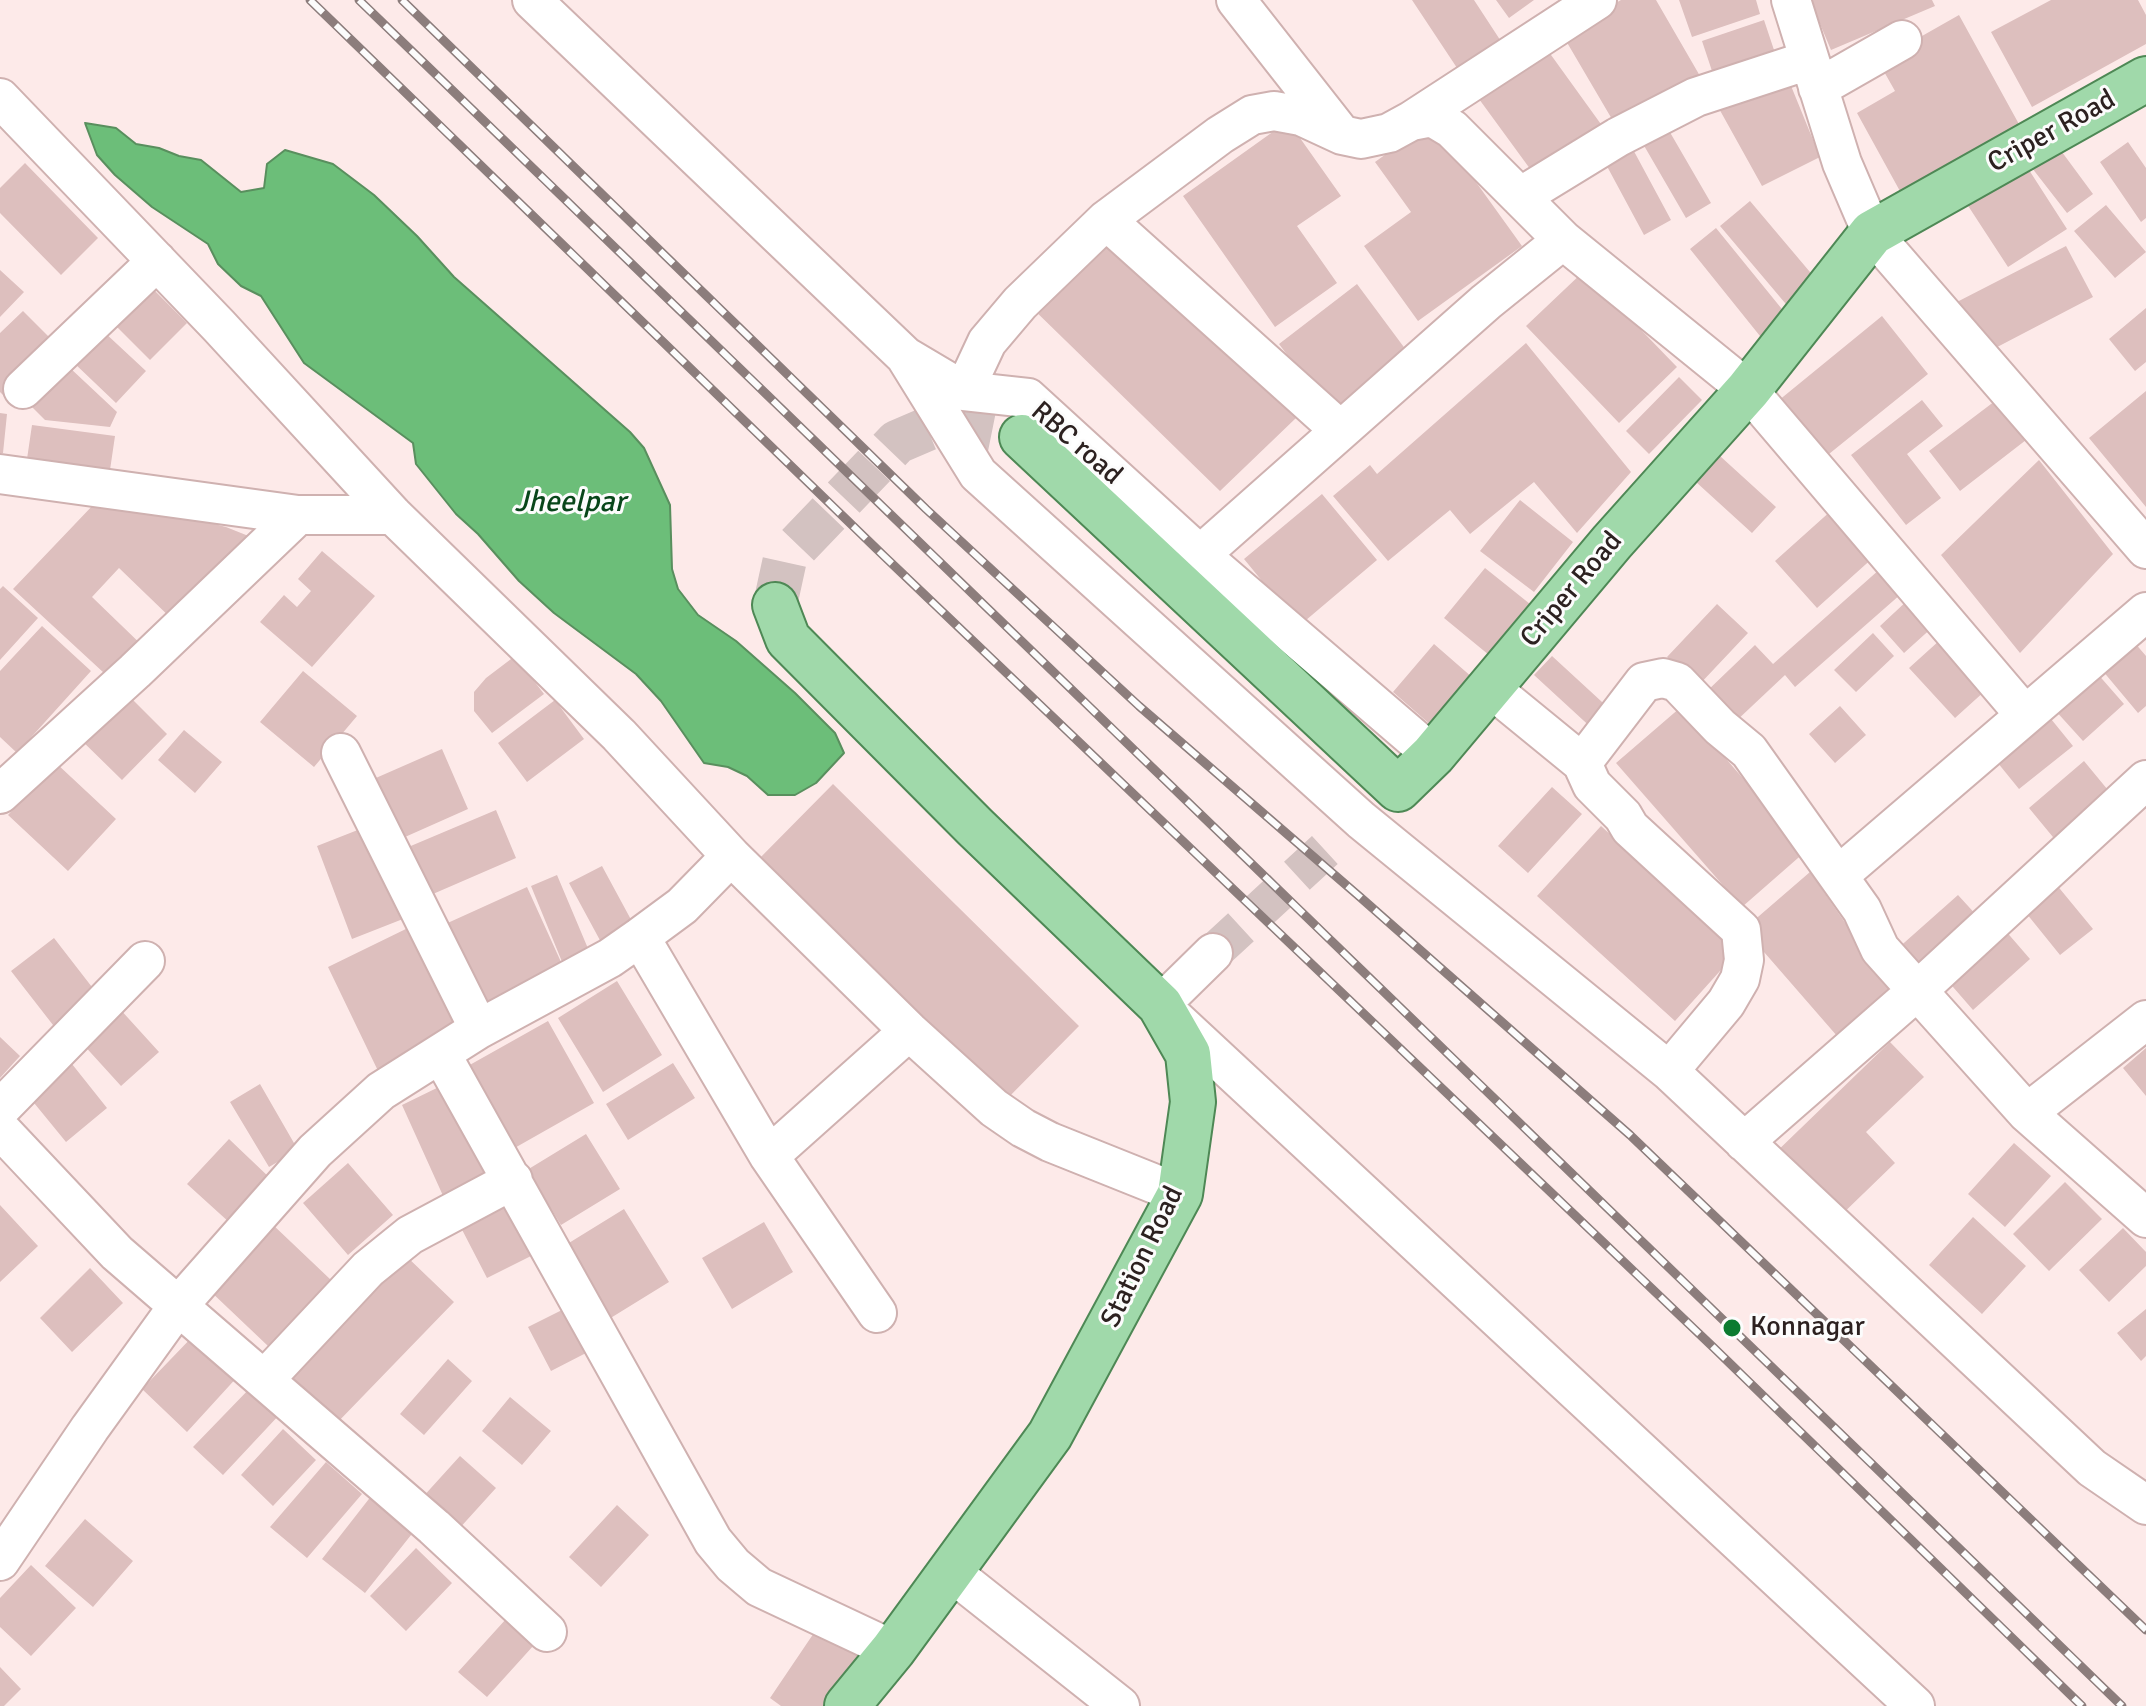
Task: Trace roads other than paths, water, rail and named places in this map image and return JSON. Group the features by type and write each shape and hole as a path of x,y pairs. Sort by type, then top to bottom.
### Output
{"main road":[{"name":"Criper Road","path":"1398,789 1433,755 1612,542 1748,390 1872,233 2146,79"},
{"path":"1022,437 1398,789"},
{"name":"Station Road","path":"775,605 788,639 975,827 1160,1005 1188,1054 1193,1102 1180,1194 1050,1435 893,1650 847,1706"}],"street":[{"name":"RBC road","path":"532,0 905,356 964,391 1028,398 1200,555 1433,755"},
{"path":"1236,0 1342,135"},
{"path":"964,391 987,342 1020,303 1106,220 1220,135 1252,115 1274,111 1301,116 1342,135 1361,139 1389,133 1597,0"},
{"path":"1791,0 1842,163 1872,233 2146,549"},
{"path":"1520,197 1618,137 1696,97 1813,74 1902,40"},
{"path":"0,98 157,261 393,515 619,735 731,856 909,1031 994,1108 1023,1128 1180,1194"},
{"path":"1411,121 1432,117 1452,129 1563,240 1748,390 2025,715"},
{"path":"1106,220 1340,430"},
{"path":"1200,555 1486,302 1563,240"},
{"path":"23,389 157,261"},
{"path":"905,356 978,474 1350,829 1669,1071 2092,1468 2146,1505"},
{"path":"0,474 298,515 393,515"},
{"path":"0,794 135,671 298,515"},
{"path":"1839,875 2146,612"},
{"path":"1582,763 1644,682 1663,678 1677,682 1720,727 1749,751 1839,875 1862,910 1880,949 2027,1113 2145,1215"},
{"path":"1489,687 1582,763 1592,785 1623,816 1630,828 1741,930 1744,960 1740,979 1726,1003 1669,1071"},
{"path":"341,753 479,1029"},
{"path":"1744,1142 1918,990 2146,780"},
{"path":"1350,829 1398,789"},
{"path":"0,1561 178,1306 315,1151 346,1121 381,1091 479,1029 610,958 682,906 731,856"},
{"path":"640,937 769,1156 877,1313"},
{"path":"1213,953 1160,1005 1915,1706"},
{"path":"0,1109 145,961"},
{"path":"2027,1113 2146,1020"},
{"path":"769,1156 909,1031"},
{"path":"441,1054 713,1541 733,1565 759,1587 893,1650"},
{"path":"0,1129 117,1253 434,1527 547,1632"},
{"path":"264,1380 368,1269 410,1235 513,1180"},
{"path":"951,1572 1120,1706"}],"water":[{"name":"Jheelpar","path":"85,123 116,128 136,144 201,160 241,192 264,188 267,164 285,150 333,164 374,195 454,277 630,432 644,448 670,505 672,569 678,589 698,615 736,641 795,693 835,733 844,753 816,783 795,795 768,795 747,776 728,767 704,763 661,701 636,674 554,613 456,514 416,464 413,443 304,363 261,296 241,286 218,264 208,244 152,207 115,175 97,155"}],"tunnel":[{"path":"775,605 785,559 897,442 937,425 977,428 1022,437"},
{"path":"1213,953 1338,838"}],"railway":[{"path":"310,0 885,557 1713,1347 2082,1706"},
{"path":"359,0 2122,1706"},
{"path":"402,0 926,509 1139,706 1630,1135 2146,1630"}],"place":[{"name":"Konnagar","path":"1732,1328"}]}
